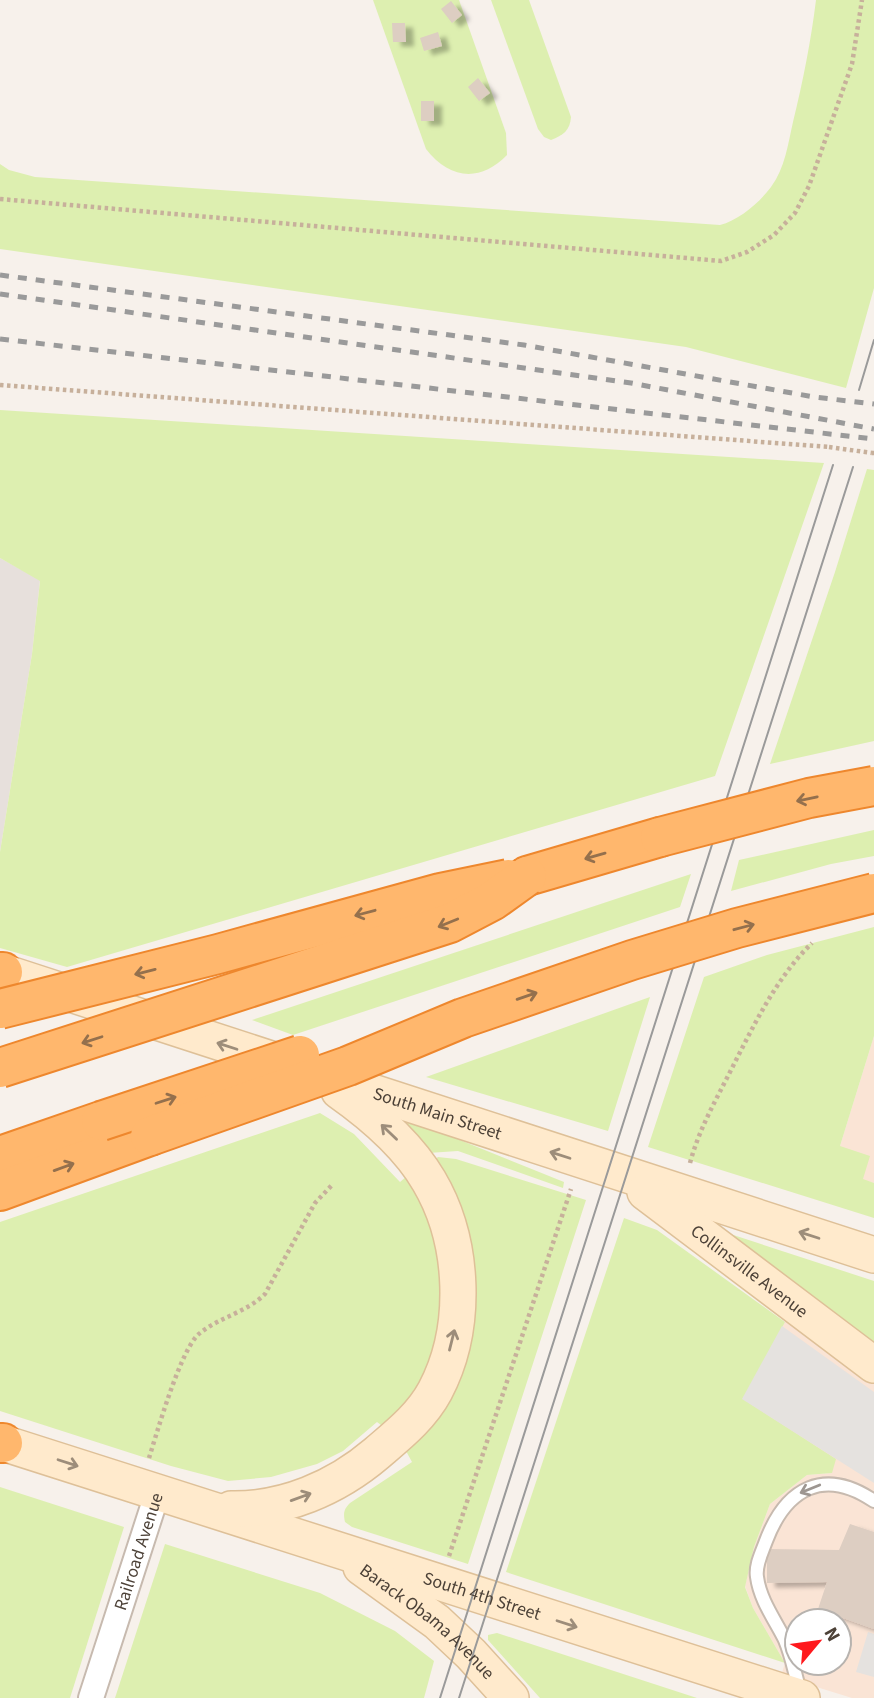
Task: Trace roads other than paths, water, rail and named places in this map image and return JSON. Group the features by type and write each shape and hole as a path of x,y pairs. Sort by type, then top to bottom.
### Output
{"highway":[{"path":"0,1009 218,954 440,892 527,876 751,812 874,786"},
{"path":"0,1068 88,1042 450,923 492,901 527,876"},
{"path":"0,1191 348,1066 463,1018 645,956 737,928 874,893"},
{"path":"0,1156 338,1043 463,1018"}],"main road":[{"name":"South Main Street","path":"1,972 874,1255"},
{"path":"210,1508 247,1509 303,1498 363,1465 415,1419 435,1392 447,1357 457,1317 457,1270 448,1226 429,1181 399,1142 366,1110 319,1076"},
{"name":"Collinsville Avenue","path":"625,1176 874,1365"},
{"name":"South 4th Street","path":"1,1443 150,1498 210,1508 802,1698"},
{"name":"Barack Obama Avenue","path":"339,1550 437,1622 511,1698"}],"street":[{"name":"Railroad Avenue","path":"92,1698 150,1498"}],"lane":[{"path":"802,1698 787,1643 759,1591 756,1573 766,1540 784,1507 807,1488 818,1484 864,1494 874,1501"}],"tram line":[{"path":"859,390 874,340"},
{"path":"440,1698 833,465"},
{"path":"459,1698 853,467"}],"railway":[{"path":"0,275 524,345 814,397 874,404"},
{"path":"0,294 631,383 874,429"},
{"path":"0,339 874,439"}]}
